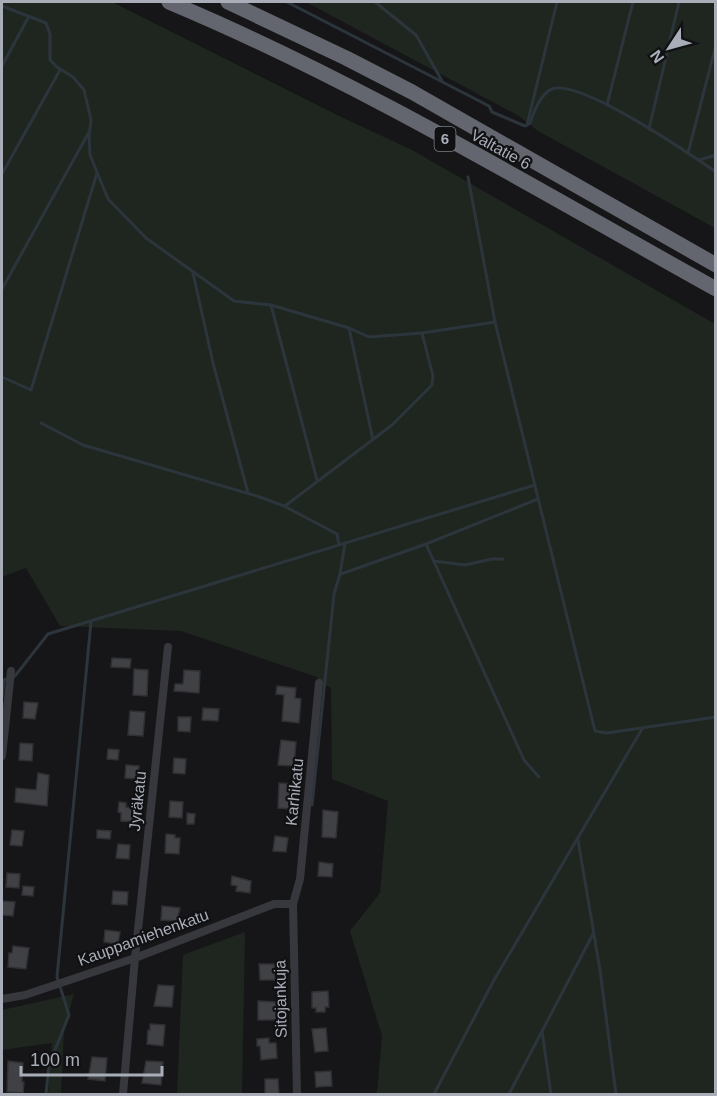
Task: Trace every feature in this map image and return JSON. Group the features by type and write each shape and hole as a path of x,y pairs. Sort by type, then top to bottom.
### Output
{"highway":[{"name":"Valtatie 6","path":"169,2 251,39 358,92 716,289"},
{"name":"Valtatie 6","path":"228,2 412,92 716,265"}],"street":[{"name":"Jyräkatu","path":"123,1095 168,647"},
{"path":"2,756 11,671"},
{"name":"Karhikatu","path":"293,903 300,879 320,683"},
{"name":"Kauppamiehenkatu","path":"2,999 25,995 135,958 274,904 293,903"},
{"name":"Sitojankuja","path":"293,903 293,994 297,1095"}],"shaded area":[{"path":"2,2 112,2 412,150 715,324 715,1094 374,1094 377,1092 382,1036 350,931 380,893 388,801 332,779 331,688 320,682 317,677 181,631 60,626 26,568 2,577"},
{"path":"306,2 715,2 715,228 538,131 519,116"},
{"path":"245,932 242,1094 177,1094 183,955"},
{"path":"74,994 64,1030 61,1094 48,1094 52,1043 2,1050 2,1010"}],"building":[{"path":"112,658 131,659 130,668 111,667"},
{"path":"134,669 148,670 147,696 133,695"},
{"path":"184,670 200,671 199,693 174,691 175,684 183,684"},
{"path":"277,686 296,688 295,698 301,699 299,723 282,721 284,695 276,694"},
{"path":"24,702 38,703 35,719 23,718"},
{"path":"203,708 219,709 218,721 202,720"},
{"path":"130,711 145,712 143,736 128,735"},
{"path":"178,717 191,717 190,732 178,731"},
{"path":"281,740 296,742 294,766 278,765"},
{"path":"20,743 33,744 32,761 19,760"},
{"path":"108,749 119,750 118,760 107,759"},
{"path":"174,758 186,759 185,774 173,773"},
{"path":"126,765 139,766 138,779 125,778"},
{"path":"38,773 49,775 47,806 15,802 16,788 36,790"},
{"path":"279,783 293,784 291,809 278,808"},
{"path":"170,801 183,802 182,818 169,817"},
{"path":"119,802 126,803 126,807 136,808 135,822 121,821 121,813 118,812"},
{"path":"323,810 338,812 336,838 322,837"},
{"path":"187,813 195,814 194,824 187,824"},
{"path":"12,830 24,831 22,846 10,845"},
{"path":"97,830 111,831 110,839 97,838"},
{"path":"166,834 180,838 179,854 165,853"},
{"path":"275,836 288,838 286,852 273,851"},
{"path":"118,844 130,845 129,859 116,858"},
{"path":"319,862 333,864 332,877 318,876"},
{"path":"7,873 20,874 19,888 6,887"},
{"path":"232,876 251,881 250,893 236,891 237,886 231,885"},
{"path":"23,886 34,887 33,896 22,895"},
{"path":"113,891 128,892 127,905 112,904"},
{"path":"2,901 15,902 13,916 2,915"},
{"path":"162,906 180,908 177,921 161,920"},
{"path":"105,930 120,932 118,944 104,942"},
{"path":"13,946 29,948 26,969 8,967 9,953 12,953"},
{"path":"259,964 275,964 275,980 260,980"},
{"path":"158,985 174,986 172,1007 154,1006"},
{"path":"328,991 329,1007 325,1007 325,1012 316,1012 316,1008 312,1008 312,992"},
{"path":"258,1001 276,1002 276,1020 258,1020"},
{"path":"150,1024 165,1025 163,1046 147,1044"},
{"path":"326,1028 328,1051 315,1052 312,1029"},
{"path":"269,1038 269,1043 276,1043 277,1058 261,1060 257,1039"},
{"path":"92,1057 107,1058 105,1081 88,1079"},
{"path":"8,1061 23,1063 23,1093 7,1092"},
{"path":"146,1061 163,1062 161,1085 142,1083"},
{"path":"331,1071 332,1086 316,1087 315,1072"},
{"path":"265,1079 278,1079 279,1095 265,1095"}],"waterway":[{"path":"287,2 489,106 492,112 527,125"},
{"path":"375,2 416,35 442,81"},
{"path":"527,125 557,2"},
{"path":"607,105 633,2"},
{"path":"649,129 679,2"},
{"path":"2,6 46,23 50,34 50,60 73,77 84,90 91,120 90,155 108,199 146,238 234,301 271,305 349,328 369,337 422,333 495,322"},
{"path":"2,66 29,16"},
{"path":"688,153 716,45"},
{"path":"2,174 60,70"},
{"path":"527,125 548,91 566,89 609,106 716,172"},
{"path":"2,289 89,132"},
{"path":"699,160 716,155"},
{"path":"2,377 31,390 97,173"},
{"path":"468,177 495,322 595,731 607,733 716,717"},
{"path":"193,273 213,363 248,493"},
{"path":"271,305 317,480"},
{"path":"349,328 373,440"},
{"path":"285,506 392,425 432,385 433,376 422,333"},
{"path":"41,423 83,445 284,506 337,534 339,545"},
{"path":"2,697 4,680 15,676 48,634 535,485"},
{"path":"341,574 426,544 538,499"},
{"path":"312,805 334,594 345,543"},
{"path":"426,544 524,760 539,777"},
{"path":"433,561 465,565 503,559"},
{"path":"46,1094 49,1065 69,1015 57,977 91,622"},
{"path":"434,1094 494,980 642,729"},
{"path":"578,840 600,970 616,1094"},
{"path":"509,1094 593,934"},
{"path":"542,1031 551,1094"}]}
